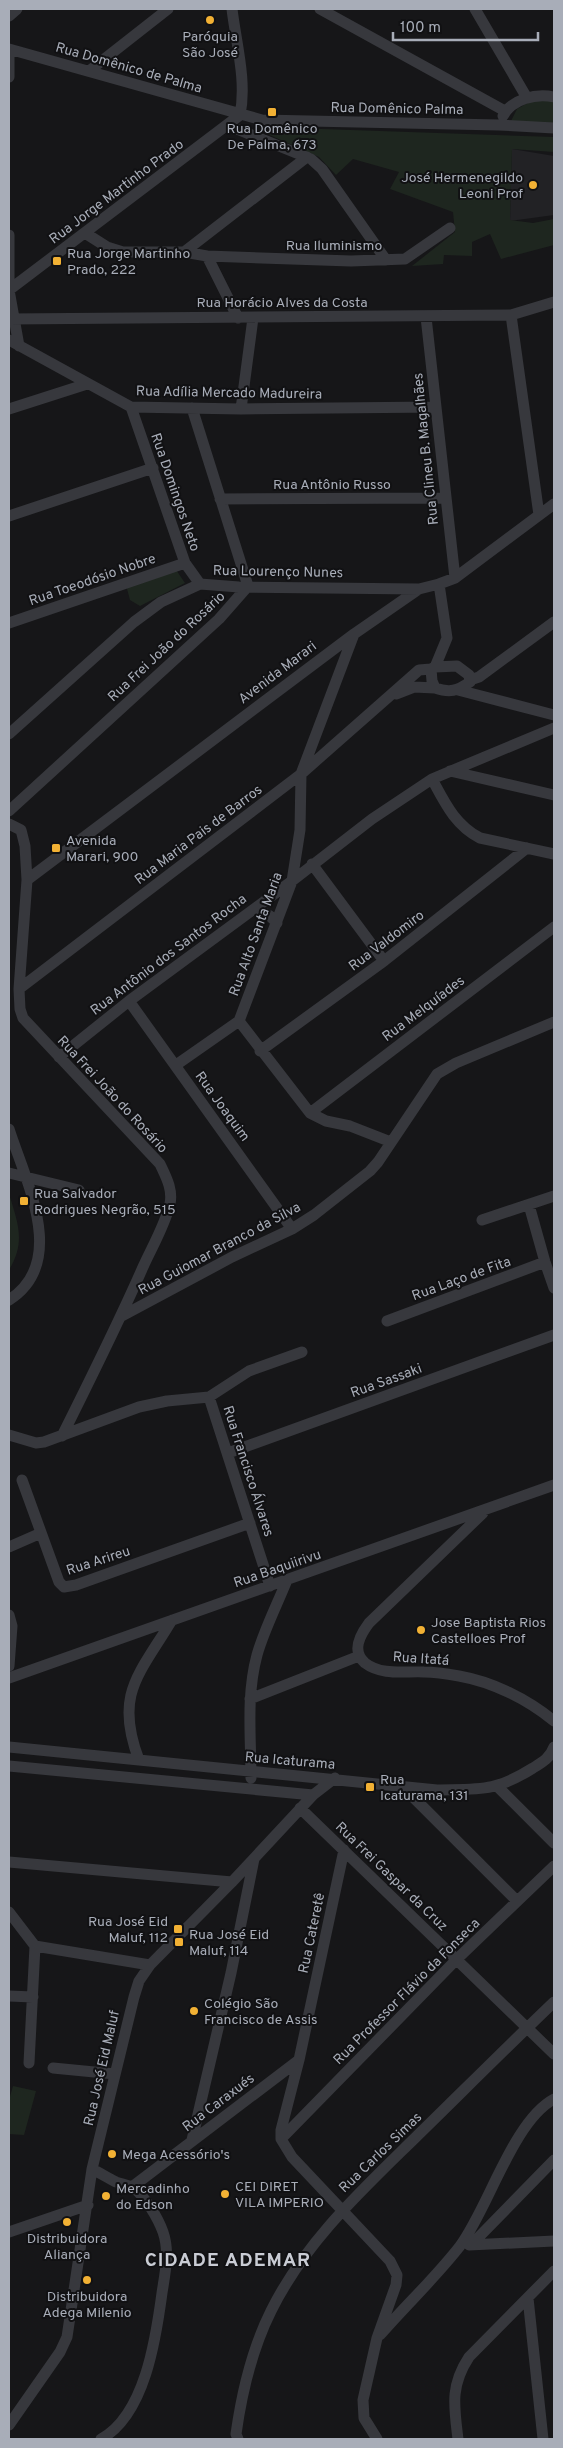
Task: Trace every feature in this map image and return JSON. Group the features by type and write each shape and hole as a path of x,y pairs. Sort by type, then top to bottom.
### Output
{"street":[{"path":"9,16 17,9"},
{"path":"88,70 168,9"},
{"path":"232,9 242,86 243,101 240,114"},
{"path":"320,9 506,111"},
{"path":"475,9 527,98"},
{"path":"9,49 9,77"},
{"name":"Rua Domênico de Palma","path":"9,49 240,114"},
{"path":"499,124 506,111 527,98 554,94"},
{"name":"Rua Domênico Palma","path":"240,114 262,120 499,124 554,128"},
{"name":"Rua Jorge Martinho Prado","path":"9,290 240,114"},
{"path":"227,125 306,157 322,169 386,260"},
{"path":"184,252 306,157"},
{"name":"Rua Iluminismo","path":"85,233 107,247 123,252 184,252 207,256 314,261 386,260 411,257 450,228"},
{"path":"9,235 9,290 14,343"},
{"path":"207,256 238,318"},
{"name":"Rua Horácio Alves da Costa","path":"12,319 511,315 554,302"},
{"path":"511,315 539,515"},
{"name":"Rua Clineu B. Magalhães","path":"426,317 454,578"},
{"path":"241,409 253,318"},
{"name":"Rua Adília Mercado Madureira","path":"14,343 131,407 241,409 436,407"},
{"path":"9,410 87,384"},
{"name":"Rua Domingos Neto","path":"131,407 185,563 200,584"},
{"path":"192,408 248,586"},
{"path":"9,516 153,468"},
{"name":"Rua Antônio Russo","path":"220,499 444,498"},
{"name":"Avenida Marari","path":"27,880 354,634 419,589 454,578 554,504"},
{"name":"Rua Toeodósio Nobre","path":"9,623 185,563"},
{"name":"Rua Lourenço Nunes","path":"9,734 134,622 161,602 200,584 419,589"},
{"path":"439,584 447,638 433,668 432,681 435,688 447,692 458,690 498,699 554,715"},
{"name":"Rua Frei João do Rosário","path":"9,811 220,619 248,586"},
{"path":"458,690 468,678 494,664 554,622"},
{"name":"Rua Alto Santa Maria","path":"239,1021 292,881 300,830 301,774 354,634"},
{"path":"433,668 457,666 468,678 498,699"},
{"name":"Rua Maria Pais de Barros","path":"19,989 301,774 419,670 433,668"},
{"name":"Rua Maria Pais de Barros","path":"390,696 414,688 435,688"},
{"name":"Rua Antônio dos Santos Rocha","path":"59,1057 128,1001 256,908 372,819 432,779 554,728"},
{"path":"450,771 554,795"},
{"path":"432,779 452,814 469,832 480,838 554,854"},
{"name":"Rua Frei João do Rosário","path":"9,824 17,826 24,836 27,880 19,989 20,1009 24,1018 59,1057 160,1164 169,1185 170,1204 122,1316 62,1436"},
{"name":"Rua Valdomiro","path":"260,1051 384,961 527,848"},
{"path":"312,864 384,961"},
{"path":"256,908 277,922"},
{"name":"Rua Melquíades","path":"310,1113 554,927"},
{"name":"Rua Joaquim","path":"128,1001 176,1065 292,1229"},
{"path":"176,1065 239,1021 260,1051 310,1113 326,1121 350,1126 391,1142"},
{"name":"Rua Guiomar Branco da Silva","path":"122,1316 232,1257 292,1229 314,1215 370,1170 430,1083 443,1070 554,1022"},
{"path":"9,1129 40,1227 40,1251 35,1270 25,1286 9,1300"},
{"path":"9,1173 79,1190"},
{"path":"482,1220 554,1196"},
{"path":"529,1205 554,1288"},
{"name":"Rua Laço de Fita","path":"387,1321 545,1262"},
{"name":"Rua Sassaki","path":"228,1453 554,1335"},
{"path":"209,1397 249,1371 302,1352"},
{"name":"Rua Francisco Álvares","path":"9,1435 36,1443 62,1436 139,1407 167,1401 209,1397 270,1586"},
{"name":"Rua Arireu","path":"22,1480 62,1586 68,1587 250,1523"},
{"name":"Rua Baquiirivu","path":"9,1678 554,1485"},
{"path":"250,1699 359,1656 358,1644 369,1623 486,1510"},
{"path":"9,1547 41,1533"},
{"path":"251,1788 250,1699 257,1655 287,1580"},
{"path":"9,1615 11,1620 9,1666"},
{"path":"139,1760 129,1732 127,1716 130,1697 136,1680 172,1620"},
{"name":"Rua Itatá","path":"359,1656 378,1670 393,1673 426,1672 460,1676 485,1683 521,1698 554,1721"},
{"name":"Rua Icaturama","path":"9,1747 251,1772 335,1778 437,1790 498,1787 552,1758 554,1746"},
{"path":"9,1766 313,1795"},
{"name":"Rua José Eid Maluf","path":"9,2425 60,2352 67,2337 92,2169 139,1982 150,1965 232,1882 300,1808 335,1778"},
{"path":"403,1787 517,1901"},
{"path":"498,1787 554,1842"},
{"name":"Rua Frei Gaspar da Cruz","path":"300,1808 554,2054"},
{"name":"Rua Cateretê","path":"281,2139 282,2120 298,2060 344,1850"},
{"path":"192,2140 231,1972 254,1858"},
{"path":"9,1862 232,1882"},
{"name":"Rua Professor Flávio da Fonseca","path":"281,2139 456,1960 554,1866"},
{"path":"9,1912 35,1946 29,2063"},
{"path":"35,1946 150,1965"},
{"path":"9,1996 32,1997"},
{"name":"Rua Carlos Simas","path":"234,2437 242,2389 257,2343 271,2310 293,2272 342,2210 554,2002"},
{"name":"Rua Caraxués","path":"132,2187 298,2060"},
{"path":"54,2068 115,2074"},
{"path":"466,2245 526,2125 543,2107 554,2099"},
{"path":"281,2139 292,2157 390,2261 397,2274 396,2285 377,2338 363,2400 364,2418 377,2439"},
{"path":"377,2338 466,2245 554,2160"},
{"path":"92,2169 116,2182 132,2187 140,2195 163,2232 167,2246 167,2263 150,2361 128,2413 108,2435 101,2439"},
{"path":"9,2232 88,2205"},
{"path":"466,2245 554,2241"},
{"path":"458,2439 454,2402 456,2383 462,2368 469,2357 554,2271"},
{"path":"528,2298 543,2439"}],"shaded area":[{"path":"533,100 554,101 554,124 511,121 517,109"},
{"path":"264,127 554,137 554,152 512,149 510,220 533,223 554,219 554,245 501,259 490,234 472,242 472,256 444,255 443,264 412,266 455,232 453,212 390,189 399,172 353,159 336,175 319,157 263,132"},
{"name":"José Hermenegildo Leoni Prof","path":"512,149 554,156 554,215 510,221"},
{"path":"172,564 185,583 140,606 130,600 125,581"},
{"path":"9,1194 19,1232 19,1241 9,1270"},
{"path":"13,2086 36,2091 24,2135 9,2134 9,2100"}],"place":[{"name":"Paróquia São José","path":"210,20"},
{"name":"Rua Domênico De Palma, 673","path":"272,112"},
{"name":"José Hermenegildo Leoni Prof","path":"533,185"},
{"name":"Rua Jorge Martinho Prado, 222","path":"57,261"},
{"name":"Avenida Marari, 900","path":"56,848"},
{"name":"Rua Salvador Rodrigues Negrão, 515","path":"24,1201"},
{"name":"Jose Baptista Rios Castelloes Prof","path":"421,1630"},
{"name":"Rua Icaturama, 131","path":"370,1787"},
{"name":"Rua José Eid Maluf, 112","path":"178,1929"},
{"name":"Rua José Eid Maluf, 114","path":"179,1942"},
{"name":"Colégio São Francisco de Assis","path":"194,2011"},
{"name":"Mega Acessório's","path":"112,2154"},
{"name":"CEI DIRET VILA IMPERIO","path":"225,2194"},
{"name":"Mercadinho do Edson","path":"106,2196"},
{"name":"Distribuidora Aliança","path":"67,2222"},
{"name":"Distribuidora Adega Milenio","path":"87,2280"}],"district":[{"name":"CIDADE ADEMAR","path":"228,2259"}]}
